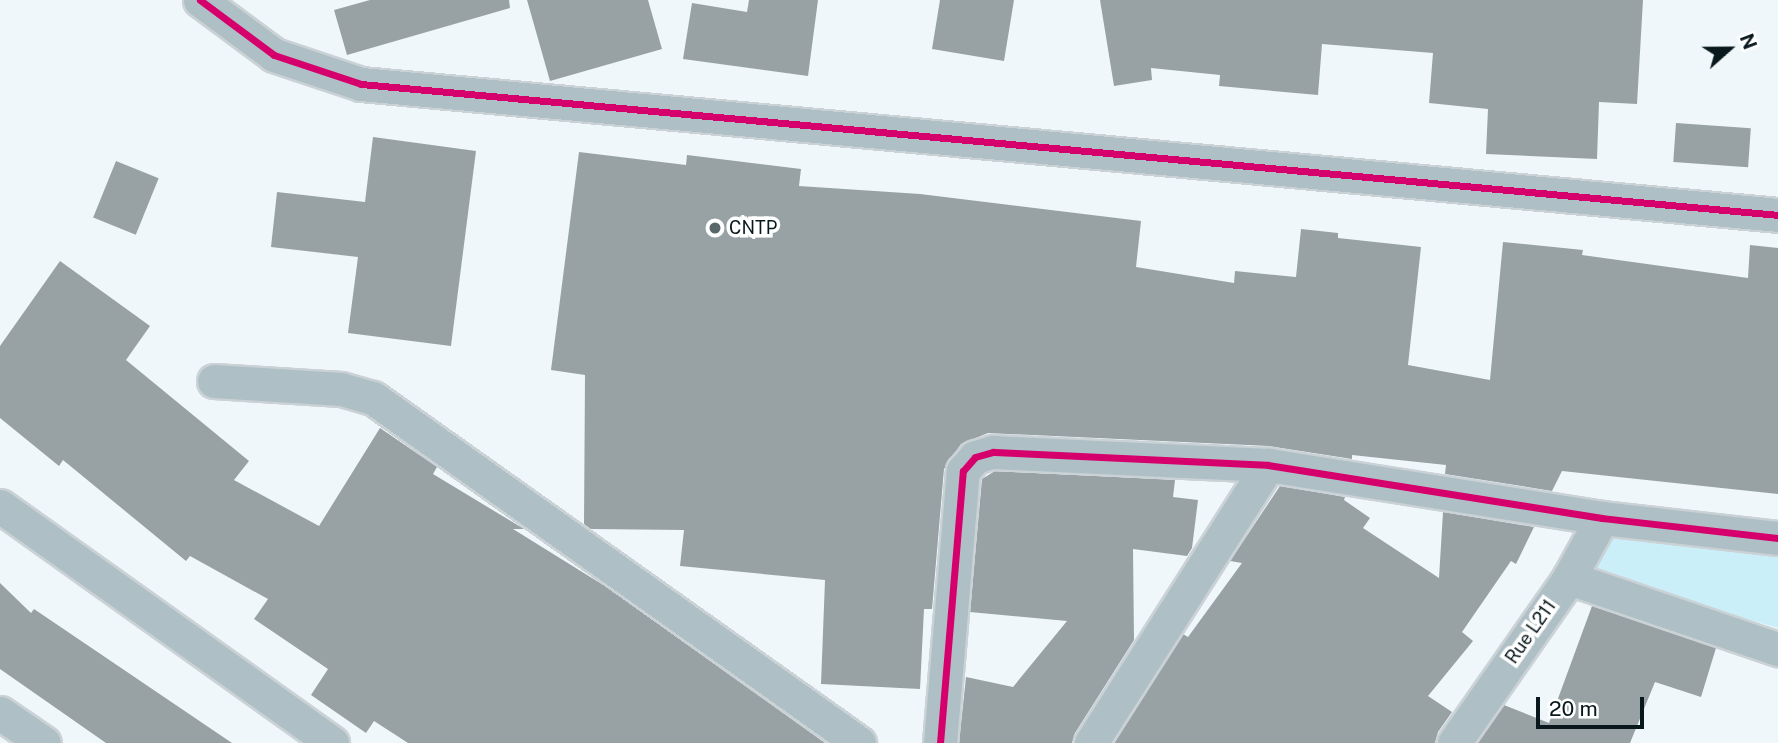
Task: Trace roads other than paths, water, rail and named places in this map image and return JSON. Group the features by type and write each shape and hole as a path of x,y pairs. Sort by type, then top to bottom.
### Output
{"street":[{"path":"200,0 274,55 361,83 1778,215"},
{"path":"214,381 341,389 373,398 859,743"},
{"path":"940,743 963,471 975,457 993,452 1268,465 1602,519 1778,538"},
{"path":"1091,743 1268,465"},
{"path":"0,506 332,743"},
{"name":"Rue L211","path":"1454,743 1569,578 1602,519"},
{"path":"1569,578 1778,649"},
{"path":"0,713 44,743"}],"place":[{"name":"CNTP","path":"715,228"}]}
